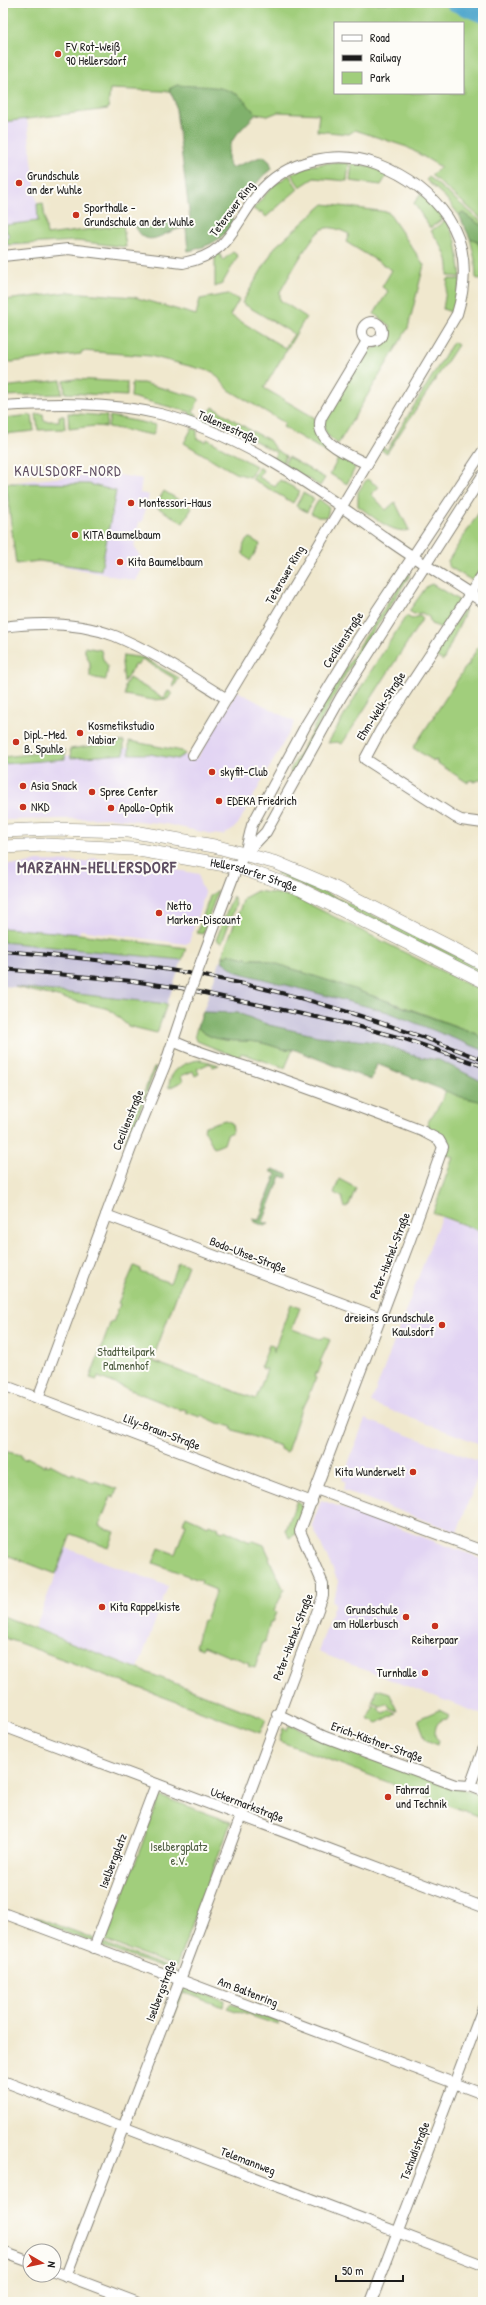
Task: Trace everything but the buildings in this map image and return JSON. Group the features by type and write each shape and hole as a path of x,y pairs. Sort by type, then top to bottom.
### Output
{"main road":[{"path":"46,845 46,839 52,835 85,835 104,830"},
{"name":"Hellersdorfer Straße","path":"3,831 129,831 170,837 282,864 331,886 483,964"},
{"name":"Hellersdorfer Straße","path":"3,847 46,845 133,848 237,867 300,889 483,982"}],"street":[{"name":"Teterower Ring","path":"3,256 68,249 98,251 156,261 190,262 203,258 217,250 229,238 258,194 281,174 298,166 320,159 367,160 399,175 434,200 456,230 465,263 464,288 457,314 193,755"},
{"path":"367,341 320,422 321,433 325,439 367,464"},
{"name":"Tollensestraße","path":"3,406 74,403 122,407 160,414 231,440 341,506 413,557 483,602"},
{"name":"Cecilienstraße","path":"245,854 253,822 307,723 358,639 483,451"},
{"name":"Cecilienstraße","path":"38,1398 237,867 245,854 266,832 341,697 483,475"},
{"path":"470,594 483,574"},
{"name":"Ehm-Welk-Straße","path":"470,594 380,731 365,759 455,817 467,822 483,823"},
{"path":"3,627 40,623 62,625 113,636 227,698"},
{"name":"Peter-Huchel-Straße","path":"173,1041 191,1049 214,1055 420,1130 439,1140 443,1147 381,1318 300,1531 323,1584 323,1596 277,1714"},
{"name":"Bodo-Uhse-Straße","path":"106,1215 381,1318"},
{"name":"Lily-Braun-Straße","path":"3,1385 312,1502"},
{"path":"316,1489 483,1550"},
{"name":"Erich-Kästner-Straße","path":"277,1714 325,1737 455,1785 470,1786 483,1791"},
{"name":"Iselbergstraße","path":"66,2276 180,1980 277,1714"},
{"name":"Uckermarkstraße","path":"3,1726 483,1907"},
{"path":"470,1786 483,1750"},
{"name":"Iselbergplatz","path":"94,1948 156,1784"},
{"name":"Am Baltenring","path":"3,1913 483,2094"},
{"name":"Tschudistraße","path":"371,2302 483,2008"},
{"name":"Telemannweg","path":"3,2081 483,2265"},
{"path":"3,2252 22,2259"},
{"path":"62,2274 136,2302"}],"shaded area":[{"name":"Grundschule an der Wuhle","path":"27,119 37,203 43,203 48,242 3,247 3,122"},
{"name":"KITA Baumelbaum","path":"106,473 142,479 140,493 149,495 142,522 139,522 134,547 145,563 136,581 39,561 16,564 6,483"},
{"path":"237,691 295,722 238,824 231,831 223,835 212,834 166,824 113,818 3,820 3,764 142,746 150,749 197,758"},
{"path":"94,858 121,860 199,874 200,883 205,894 189,942 186,944 80,930 79,934 3,928 3,864 22,865 37,861 86,862"},
{"path":"3,942 182,960 167,1004 3,986"},
{"path":"222,956 391,1002 483,1036 483,1094 429,1072 201,1017"},
{"name":"dreieins Grundschule Kaulsdorf","path":"441,1217 463,1225 478,1224 476,1230 483,1233 483,1445 371,1403"},
{"name":"Kita Wunderwelt","path":"365,1419 483,1463 457,1532 343,1490 346,1482 342,1480"},
{"name":"Grundschule am Hollerbusch","path":"321,1500 483,1559 483,1715 318,1652 335,1603 332,1601 339,1583 312,1525"},
{"name":"Kita Rappelkiste","path":"66,1548 168,1586 138,1668 35,1628"}],"green space":[{"path":"3,3 483,3 483,220 431,175 441,167 407,147 355,130 349,134 317,131 319,114 278,112 268,116 256,114 237,94 110,89 108,109 3,122"},
{"path":"177,85 215,87 230,91 242,98 256,114 239,132 230,145 228,159 231,168 263,156 270,162 272,169 265,174 246,195 234,201 232,208 232,221 224,235 201,248 188,251 186,228 178,229 151,239 140,234 135,226 190,219 175,102 169,89"},
{"path":"328,163 349,163 347,181 314,178 300,187 291,174 309,166"},
{"path":"352,163 373,167 388,174 381,185 350,181"},
{"path":"289,175 298,189 266,217 261,211 260,213 253,209 273,186"},
{"path":"429,177 483,223 483,227 461,213 459,215 445,197 426,180"},
{"path":"421,194 444,218 430,228 414,203"},
{"path":"43,203 47,235 123,225 126,247 76,241 8,245 6,242 10,235 7,233 6,225 38,221 37,204"},
{"path":"324,204 388,212 424,265 408,328 338,444 326,434 323,422 353,371 355,372 369,350 378,347 391,326 374,314 388,291 382,287 392,270 346,242 349,234 336,229 326,228 318,232 300,258 280,292 280,300 306,317 264,388 315,418 314,426 320,441 332,452 353,465 355,468 347,484 330,474 338,459 283,427 285,423 229,390 213,372 150,356 82,351 81,354 3,363 3,298 5,300 69,292 134,297 196,315 200,299 228,294 239,300 230,315 285,348 294,334 242,303 275,247"},
{"path":"463,213 483,227 483,252 477,241 470,238 459,215"},
{"path":"446,220 456,241 461,277 448,276 448,263 446,257 439,242 431,231"},
{"path":"470,238 479,244 481,250 483,262 483,281 476,278 475,260"},
{"path":"233,252 238,256 222,284 215,287 215,255 219,253 223,260"},
{"path":"448,279 461,279 453,313 443,309"},
{"path":"453,342 458,345 387,453 381,450 382,447 387,450"},
{"path":"75,379 127,382 127,396 65,393 64,381"},
{"path":"61,380 62,394 3,396 3,387"},
{"path":"132,383 143,383 196,397 199,399 193,412 197,414 192,421 188,419 190,412 131,397"},
{"path":"213,407 250,430 246,436 210,420 207,426 197,422 199,418 205,418"},
{"path":"68,413 107,416 106,427 95,426 69,429"},
{"path":"36,414 43,414 44,421 59,421 59,416 64,416 65,429 38,430"},
{"path":"32,415 34,431 4,434 3,418"},
{"path":"110,416 156,425 153,435 108,427"},
{"path":"192,428 197,430 197,438 206,442 207,439 256,466 250,477 235,473 184,443"},
{"path":"252,431 269,440 275,449 286,456 282,464 273,458 277,453 248,437"},
{"path":"288,457 325,478 320,486 284,465"},
{"path":"259,467 263,470 259,477 275,487 280,480 300,491 293,503 252,479"},
{"path":"367,479 379,487 371,494 386,510 395,502 409,530 396,530 389,527 358,506 358,492"},
{"name":"KITA Baumelbaum","path":"6,483 89,484 116,491 101,570 39,561 16,564"},
{"path":"164,491 192,508 183,523 155,506"},
{"path":"303,493 314,499 307,512 296,506"},
{"path":"319,499 329,507 327,517 318,517 311,513"},
{"path":"483,506 483,567 471,580 448,566 448,561"},
{"path":"250,538 260,544 250,561 243,554 243,547"},
{"path":"407,574 410,575 347,672 294,772 291,773 290,770 311,734 322,708 358,648"},
{"path":"432,584 460,601 442,628 431,624 429,617 422,613 414,614 409,611 427,586"},
{"path":"465,608 465,612 443,661 434,655"},
{"path":"406,616 412,619 419,616 423,618 342,744 337,742 328,743 364,682"},
{"path":"480,644 483,646 483,779 473,782 473,780 468,781 468,783 436,762 437,760 434,761 413,748 432,719 435,717 434,716 467,665 469,665 469,662"},
{"path":"85,647 101,650 103,659 108,667 106,680 90,677 90,663 85,652"},
{"path":"123,655 144,658 179,678 174,687 172,686 175,679 142,659 137,666 135,664 124,682 122,663"},
{"path":"129,678 164,698 168,691 172,693 168,699 153,700 125,695 125,685"},
{"path":"124,741 124,754 71,758 70,749"},
{"path":"129,741 182,751 185,754 177,759 150,754 129,754"},
{"path":"65,750 65,759 3,764 3,757"},
{"path":"278,872 335,897 483,969 483,976 277,874"},
{"path":"218,890 203,934 197,933 210,896"},
{"path":"257,891 293,896 483,992 483,1040 477,1034 391,1002 262,959 250,959 229,954 225,957 222,956 244,898"},
{"path":"233,896 236,904 222,943 216,940"},
{"path":"3,928 79,934 186,948 182,960 3,942"},
{"path":"229,954 250,959 262,959 351,988 477,1034 483,1040 483,1050 388,1012 237,972 222,961 222,956 225,957"},
{"path":"15,987 167,1004 157,1033 128,1026 109,1009"},
{"path":"203,1012 238,1013 269,1025 318,1036 376,1042 419,1057 439,1060 483,1082 483,1102 461,1097 377,1064 371,1080 293,1049 281,1049 266,1044 212,1037 197,1027"},
{"path":"197,1027 204,1033 220,1039 254,1042 281,1049 293,1049 285,1068 241,1053 239,1058 197,1041 195,1035"},
{"path":"196,1060 202,1060 219,1065 213,1067 210,1063 197,1069 199,1074 195,1076 193,1071 181,1076 183,1081 169,1088 175,1071 185,1064"},
{"path":"154,1067 156,1067 129,1141 125,1141"},
{"path":"450,1081 483,1094 483,1232 433,1213 453,1157 445,1154 443,1138 429,1129 428,1122 440,1104"},
{"path":"225,1120 232,1123 233,1131 227,1135 224,1144 214,1148 204,1129 205,1126"},
{"path":"273,1169 287,1174 287,1178 281,1176 263,1222 269,1224 264,1226 252,1219 259,1220 276,1174 270,1171"},
{"path":"339,1179 356,1188 349,1205 345,1208 342,1197 334,1193"},
{"name":"Stadtteilpark Palmenhof","path":"178,1262 188,1265 152,1361 256,1399 267,1369 263,1369 261,1366 269,1345 272,1345 274,1348 273,1353 291,1304 300,1308 292,1329 322,1340 324,1337 330,1340 320,1362 322,1363 318,1373 316,1373 314,1377 316,1378 311,1391 309,1391 309,1396 304,1406 302,1406 287,1452 280,1449 280,1446 231,1429 232,1427 222,1425 201,1415 200,1417 186,1412 187,1410 181,1410 98,1377 97,1380 90,1378 111,1321 113,1322 120,1304 118,1303 134,1266 141,1269 141,1272 170,1283"},
{"path":"3,1451 22,1455 21,1458 25,1459 27,1457 44,1466 45,1463 45,1465 49,1466 50,1464 71,1475 72,1473 94,1483 95,1481 117,1489 114,1497 111,1496 99,1526 115,1532 109,1548 71,1534 56,1574 4,1554"},
{"path":"297,1500 302,1508 296,1534 289,1538 286,1530"},
{"path":"186,1516 208,1526 209,1524 219,1528 218,1530 223,1532 224,1530 250,1542 251,1540 264,1545 270,1558 269,1559 284,1590 274,1611 276,1612 272,1623 270,1623 265,1642 263,1642 255,1668 248,1666 249,1663 204,1646 202,1649 195,1646 203,1620 205,1620 216,1590 201,1584 202,1581 153,1563 159,1548 175,1554 186,1524 183,1523"},
{"path":"3,1616 266,1719 260,1733 3,1637"},
{"path":"377,1689 390,1693 397,1711 390,1708 387,1703 380,1705 372,1702"},
{"path":"371,1704 379,1707 379,1710 383,1713 389,1710 396,1713 378,1723 367,1718 373,1707"},
{"path":"439,1710 449,1715 447,1719 439,1722 436,1726 435,1736 439,1741 438,1745 426,1740 418,1719"},
{"path":"289,1725 465,1790 483,1795 483,1818 279,1741 283,1728 287,1730"},
{"name":"Iselbergplatz e.V.","path":"160,1796 231,1822 176,1967 106,1941"},
{"path":"36,1917 95,1939 91,1942 35,1921"},
{"path":"100,1942 177,1971 174,1972 103,1947"},
{"path":"186,1987 224,2000 223,2007 183,1992 171,2024 167,2022 179,1991"},
{"path":"231,2003 279,2021 278,2025 227,2008"}],"waterway":[{"path":"454,3 483,15"}],"railway":[{"path":"3,951 142,966 258,987 356,1014 483,1060"},
{"path":"3,969 132,981 181,988 353,1025 405,1039 483,1066"}],"place":[{"name":"FV Rot-Weiß 90 Hellersdorf","path":"58,54"},
{"name":"Grundschule an der Wuhle","path":"19,183"},
{"name":"Sporthalle - Grundschule an der Wuhle","path":"76,215"},
{"name":"Montessori-Haus","path":"131,503"},
{"name":"KITA Baumelbaum","path":"75,535"},
{"name":"Kita Baumelbaum","path":"120,562"},
{"name":"Kosmetikstudio Nabiar","path":"80,733"},
{"name":"Dipl.-Med. B. Spuhle","path":"16,742"},
{"name":"skyfit-Club","path":"212,772"},
{"name":"Asia Snack","path":"23,786"},
{"name":"Spree Center","path":"92,792"},
{"name":"EDEKA Friedrich","path":"219,801"},
{"name":"NKD","path":"23,807"},
{"name":"Apollo-Optik","path":"111,808"},
{"name":"Netto Marken-Discount","path":"159,913"},
{"name":"dreieins Grundschule Kaulsdorf","path":"442,1325"},
{"name":"Kita Wunderwelt","path":"413,1472"},
{"name":"Kita Rappelkiste","path":"102,1607"},
{"name":"Grundschule am Hollerbusch","path":"406,1617"},
{"name":"Reiherpaar","path":"435,1626"},
{"name":"Turnhalle","path":"425,1673"},
{"name":"Fahrrad und Technik","path":"388,1797"}],"district":[{"name":"KAULSDORF-NORD","path":"68,471"},
{"name":"MARZAHN-HELLERSDORF","path":"97,867"}]}
